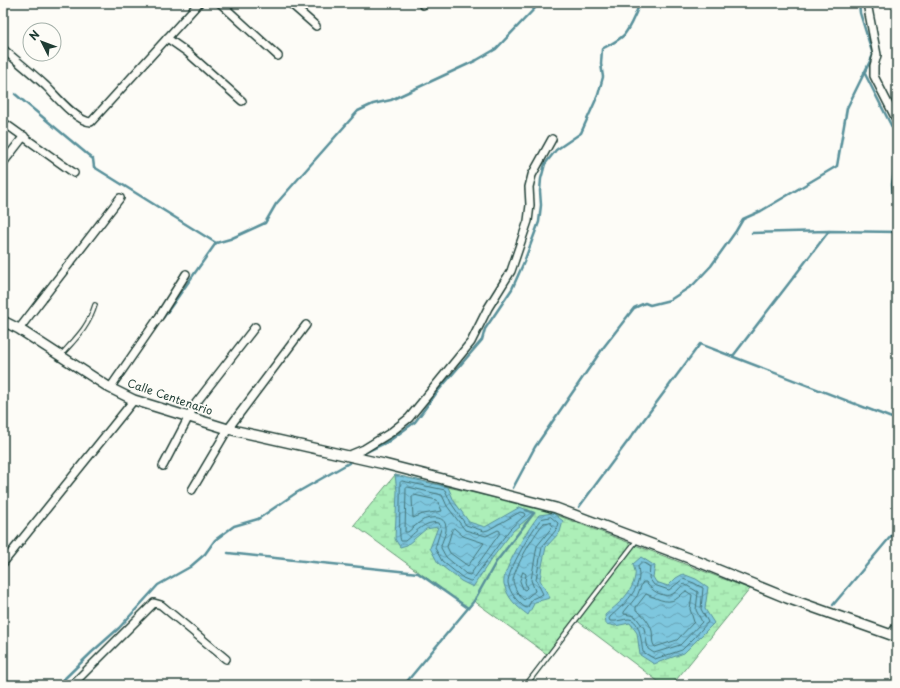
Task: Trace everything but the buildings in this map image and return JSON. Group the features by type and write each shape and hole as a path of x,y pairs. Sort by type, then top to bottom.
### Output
{"street":[{"path":"3,49 46,86 65,106 86,122 91,122 199,3"},
{"path":"220,3 278,56"},
{"path":"290,3 316,26"},
{"path":"867,3 878,55 874,66 874,76 897,121"},
{"path":"167,38 187,52 242,101"},
{"path":"3,122 74,172"},
{"path":"3,163 24,136"},
{"path":"346,456 364,449 390,433 409,418 471,342 488,308 511,271 528,221 530,211 530,180 552,139"},
{"path":"19,329 120,198"},
{"path":"110,388 159,317 186,274"},
{"name":"Calle Centenario","path":"3,321 19,329 110,388 134,400 228,429 462,483 543,504 694,560 787,598 893,636"},
{"path":"192,490 228,429 306,325"},
{"path":"163,466 196,403 255,327"},
{"path":"4,561 134,400"},
{"path":"72,685 154,603 161,605 226,659"},
{"path":"893,636 897,626"}],"lane":[{"path":"60,356 86,327 91,318 95,305"},
{"path":"526,685 638,539"}],"green space":[{"path":"395,475 536,507 750,589 672,685 663,685 575,619 548,655 474,601 468,608 354,525"}],"water":[{"path":"395,475 448,487 454,501 469,522 485,527 520,507 534,513 513,531 490,561 473,587 461,581 438,563 430,548 438,527 426,529 407,545 400,547 395,539 397,491"},
{"path":"553,513 563,521 560,532 546,547 540,580 550,598 535,602 528,615 510,598 504,584 504,578 511,559 539,515"},
{"path":"641,557 655,566 653,577 656,582 668,586 676,578 683,574 696,579 708,587 705,609 714,623 684,653 654,664 640,655 637,633 630,623 615,626 606,624 605,615 624,598 631,588 635,575 633,564"}],"waterway":[{"path":"163,318 216,243 230,239 265,223 276,204 358,111 373,104 391,100 477,60 496,49 540,3"},
{"path":"364,453 389,441 415,422 438,391 482,340 485,329 512,289 539,222 541,205 541,179 545,164 556,150 581,133 598,95 603,77 601,64 602,49 624,35 631,24 640,3"},
{"path":"513,488 535,447 603,348 634,308 645,303 650,305 670,300 693,285 711,266 743,219 761,211 837,166 847,108 873,55 860,13 859,3"},
{"path":"864,72 896,135 897,153 892,184 894,210 897,219"},
{"path":"15,94 93,159 94,167 216,243"},
{"path":"752,233 829,231 897,232"},
{"path":"733,356 829,231"},
{"path":"579,507 700,344 897,420"},
{"path":"58,685 119,628 158,585 190,567 205,554 215,540 234,526 258,519 296,493 349,463"},
{"path":"404,685 474,601 496,562 534,513 526,510"},
{"path":"833,605 897,529"},
{"path":"228,553 418,573 468,608"}]}
